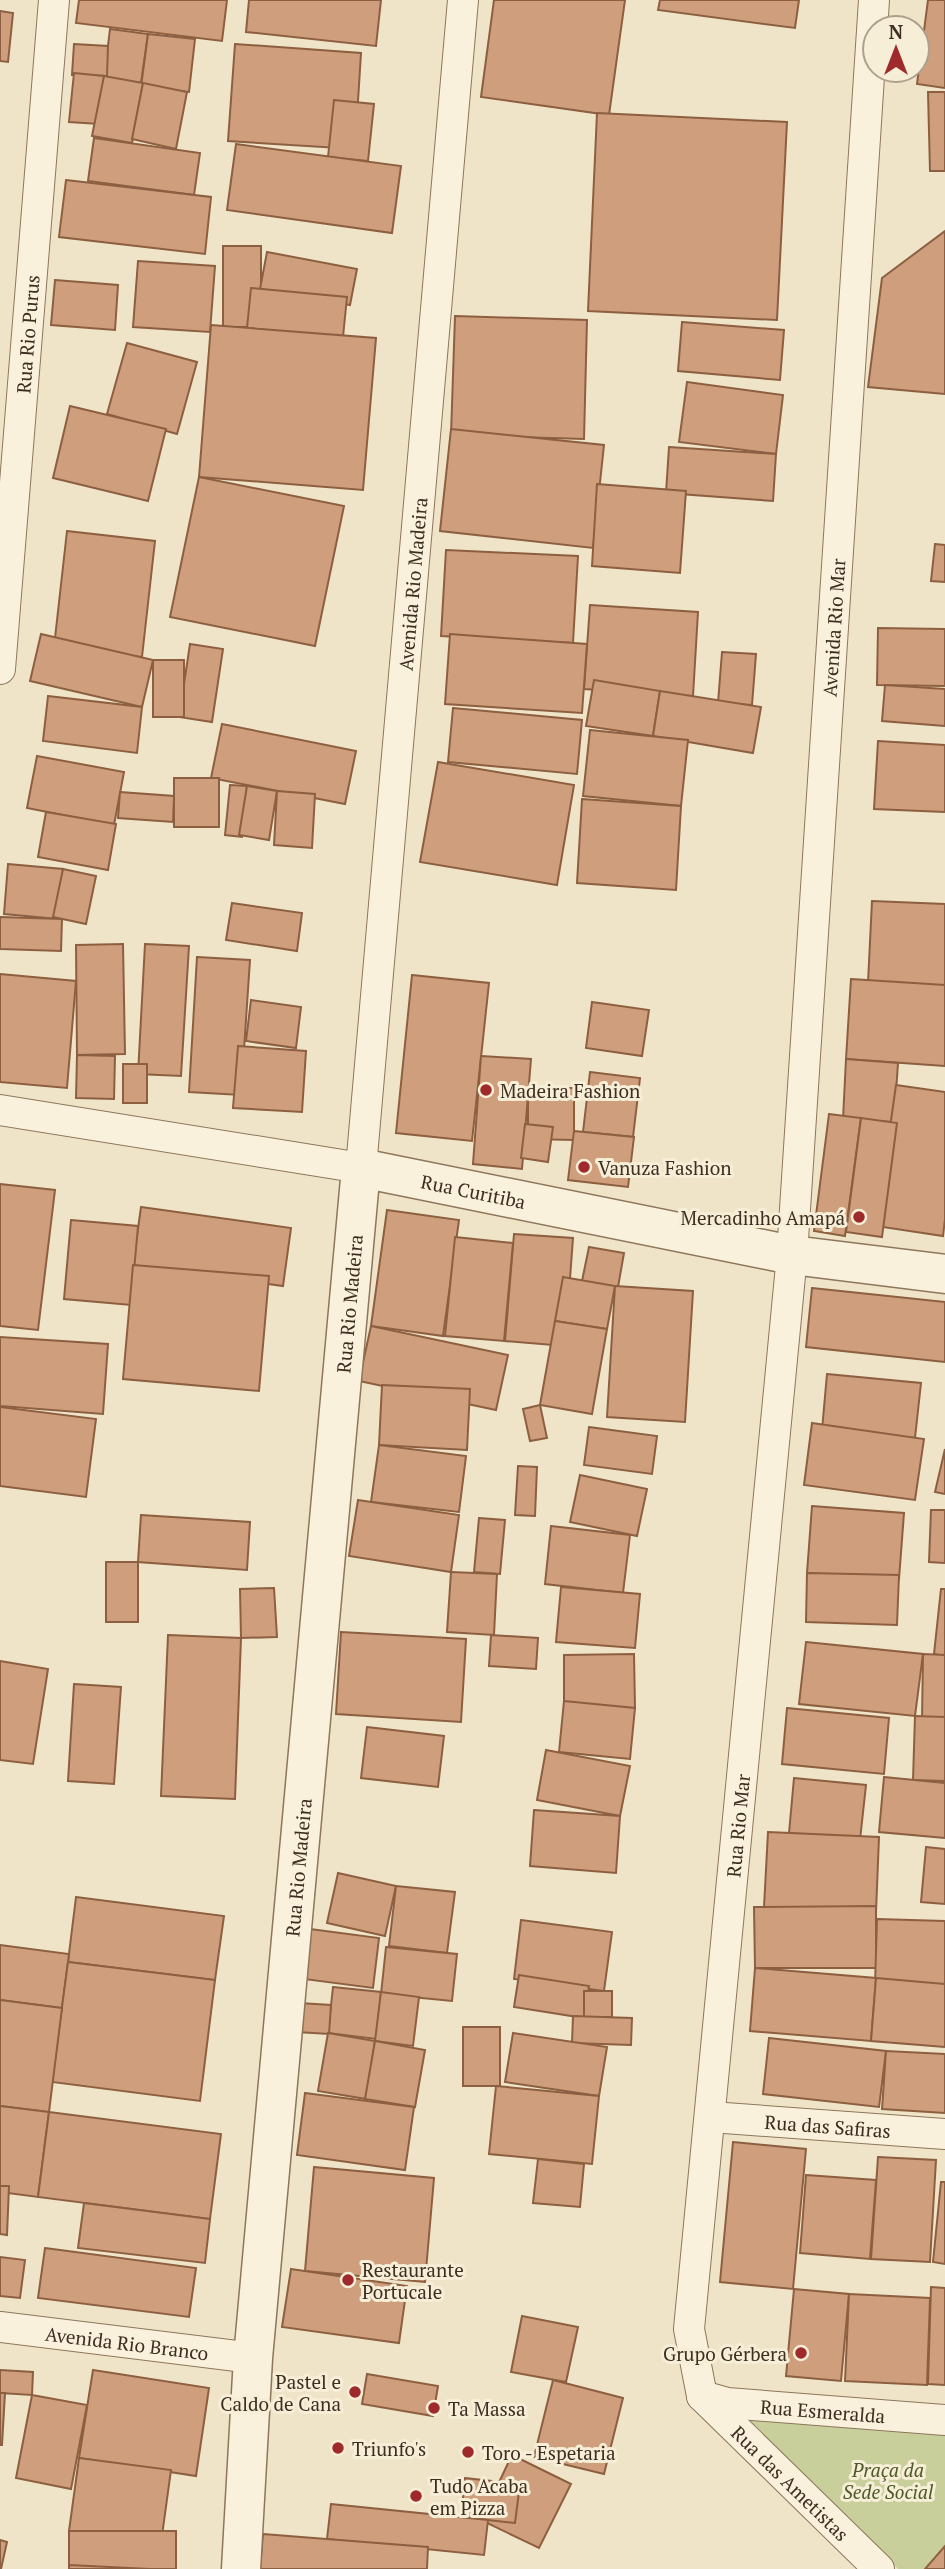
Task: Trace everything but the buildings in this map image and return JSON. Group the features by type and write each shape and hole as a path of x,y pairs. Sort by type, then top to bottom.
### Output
{"street":[{"name":"Rua Rio Purus","path":"0,669 54,0"},
{"name":"Avenida Rio Madeira","path":"361,1168 463,0"},
{"name":"Avenida Rio Mar","path":"792,1255 874,0"},
{"name":"Rua Curitiba","path":"0,1110 361,1168 792,1255 945,1274"},
{"name":"Rua Rio Madeira","path":"241,2569 253,2358 361,1168"},
{"name":"Rua Rio Mar","path":"702,2396 689,2329 792,1255"},
{"name":"Rua das Safiras","path":"711,2117 945,2134"},
{"name":"Avenida Rio Branco","path":"0,2328 253,2358"},
{"name":"Rua Esmeralda","path":"702,2396 727,2403 945,2420"},
{"name":"Rua das Ametistas","path":"702,2396 879,2569"}],"green space":[{"name":"Praça da Sede Social","path":"740,2412 945,2429 945,2569 898,2569"}],"place":[{"name":"Madeira Fashion","path":"486,1090"},
{"name":"Vanuza Fashion","path":"584,1167"},
{"name":"Mercadinho Amapá","path":"859,1217"},
{"name":"Restaurante Portucale","path":"348,2280"},
{"name":"Grupo Gérbera","path":"801,2353"},
{"name":"Pastel e Caldo de Cana","path":"355,2392"},
{"name":"Ta Massa","path":"434,2408"},
{"name":"Triunfo's","path":"338,2448"},
{"name":"Toro - Espetaria","path":"468,2452"},
{"name":"Tudo Acaba em Pizza","path":"416,2496"}]}
